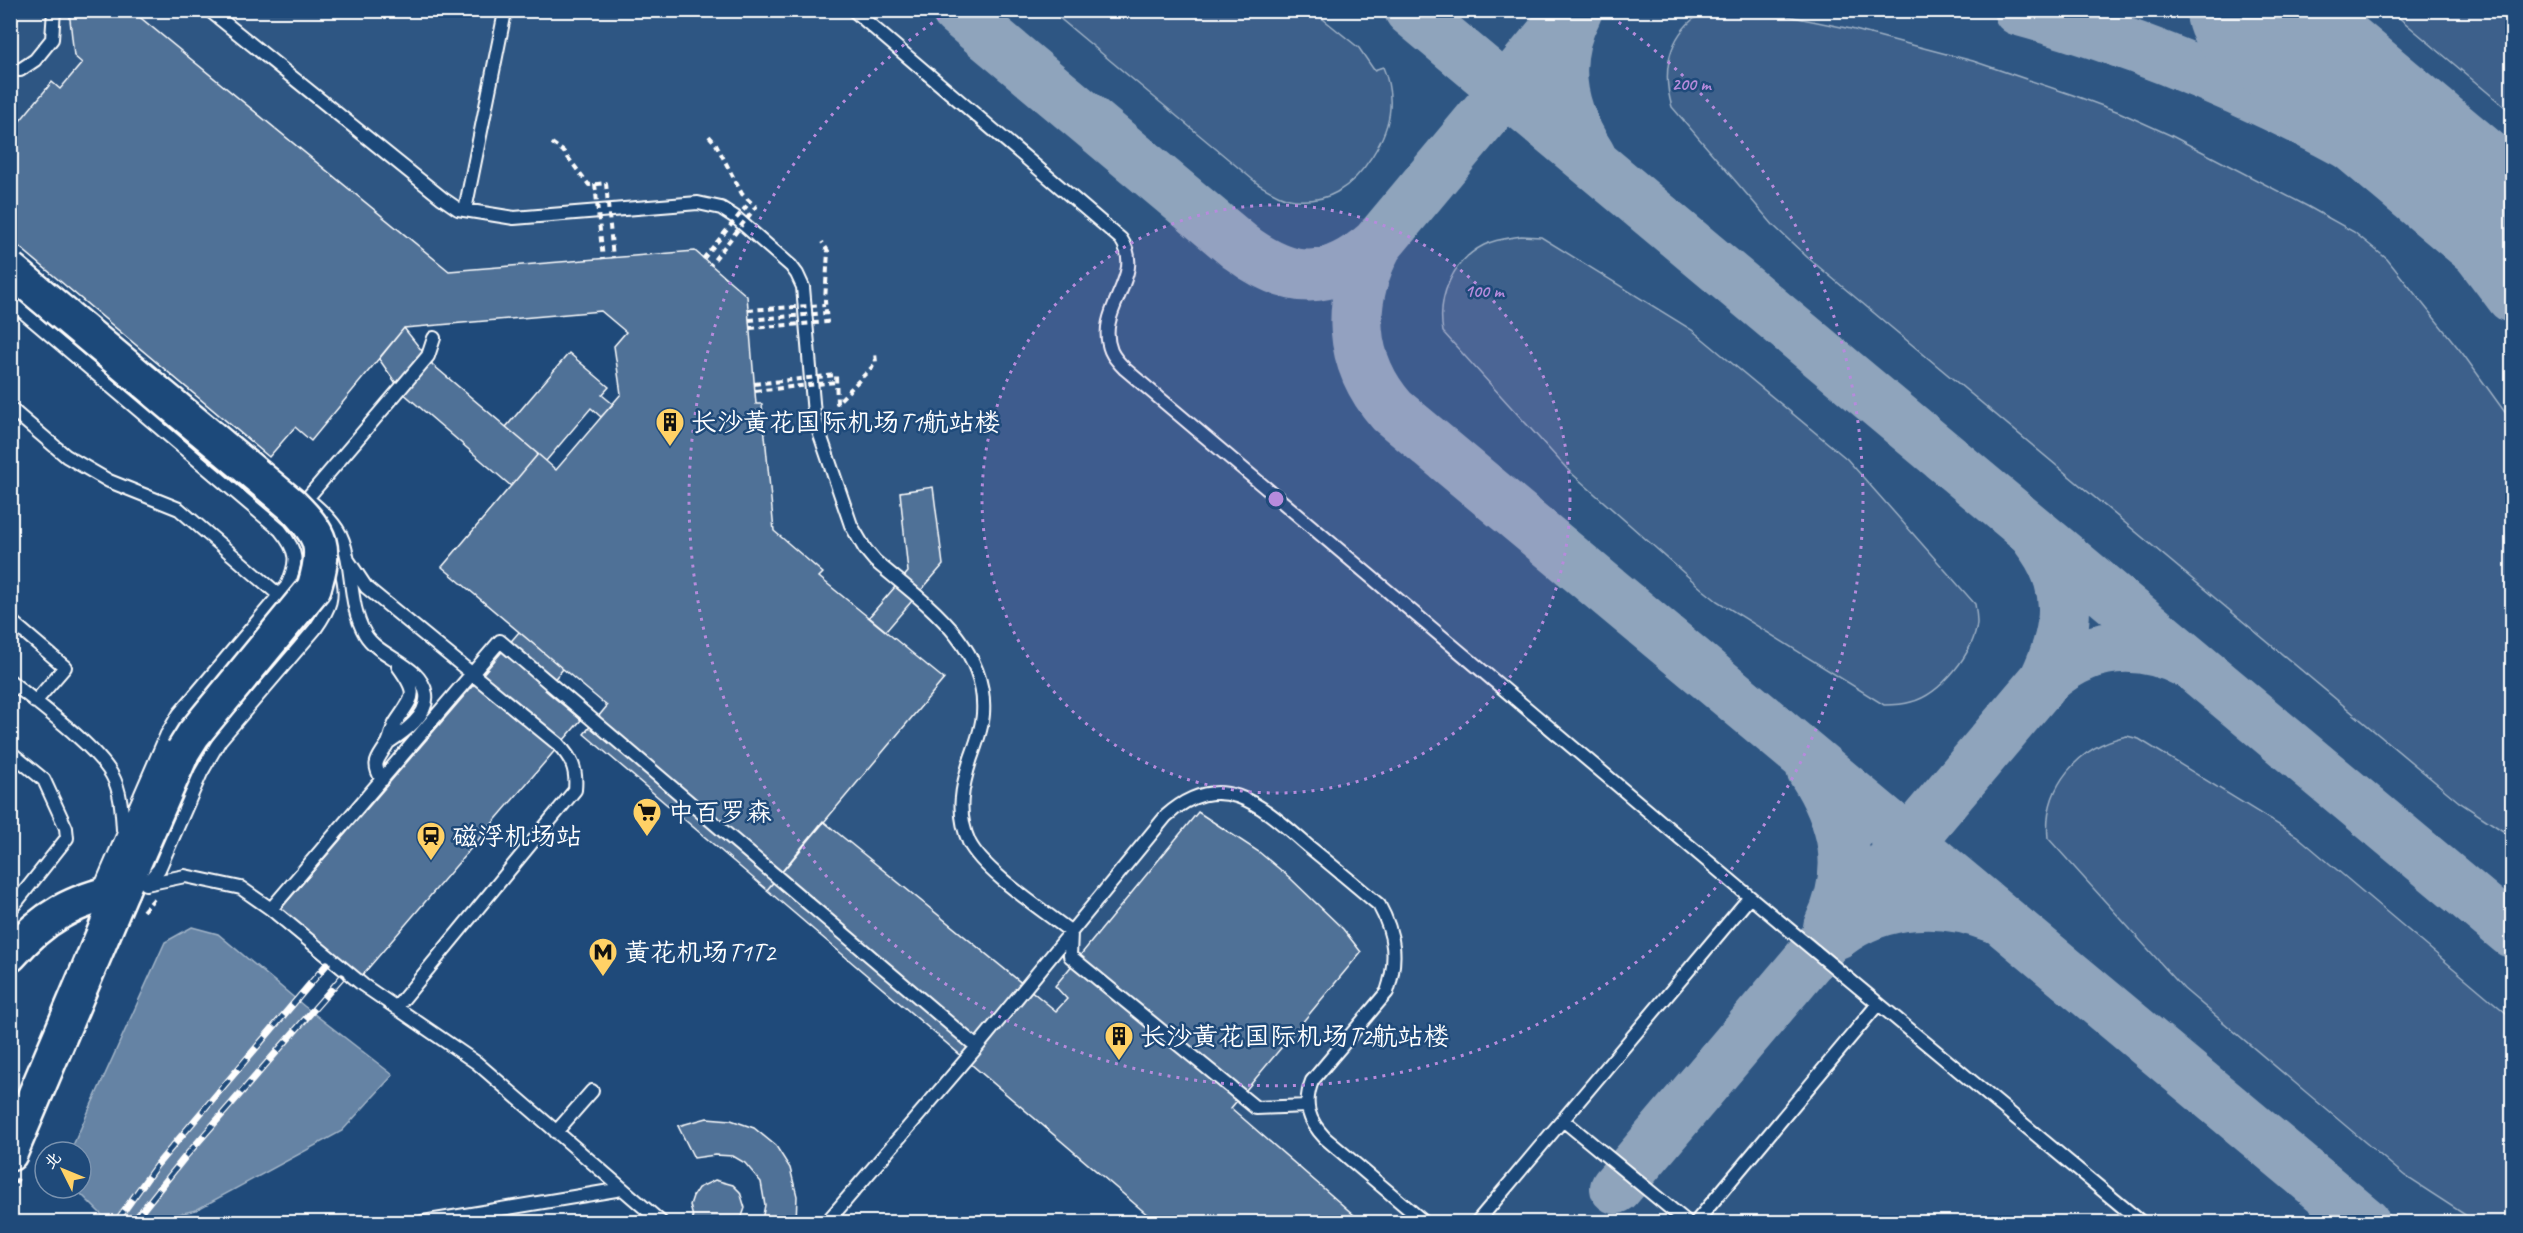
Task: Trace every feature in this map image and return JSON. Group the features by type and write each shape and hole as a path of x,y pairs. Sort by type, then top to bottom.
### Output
{"main road":[{"path":"10,269 292,506 314,527 321,546 320,568 314,588 193,735 183,751 86,974 15,1163"},
{"path":"15,949 43,923 68,906 120,897"}],"lane":[{"path":"10,69 20,70 35,60 52,39 54,10"},
{"path":"209,10 450,205 465,210 514,218 698,202 709,204 735,217 791,266 803,287 814,414 851,525 875,561 951,627 969,654 978,675 983,714 961,794 963,827 970,843 992,870 1071,932"},
{"path":"465,210 504,17 508,10"},
{"path":"853,10 1121,239 1130,256 1128,275 1112,310 1108,341 1111,351 1125,369 1750,897 2141,1222"},
{"path":"10,261 333,524 343,539 348,560 352,600 356,616 366,636 395,661 413,672 421,681 426,693 426,703 420,714 406,731 389,742 377,758 376,769 382,780"},
{"path":"10,279 290,512 314,539 314,559 310,579 299,599 284,614 251,629"},
{"path":"10,301 280,530 290,543 295,556 294,570 287,586 178,714 166,734 123,831"},
{"path":"303,501 428,356 434,338"},
{"path":"10,408 66,456 109,481 179,509 279,595"},
{"path":"120,897 159,869 201,772 220,740 328,611 333,591 303,501"},
{"path":"348,560 366,587 558,744 571,758 577,774 575,790 396,1008"},
{"path":"10,620 65,667 35,702"},
{"path":"271,909 500,641 977,1047"},
{"path":"10,681 96,754 113,776 121,802 123,831 120,897"},
{"path":"10,752 44,780 66,828 67,838 10,910"},
{"path":"827,1222 977,1047 1166,816 1180,803 1196,795 1215,792 1235,795 1269,813 1378,905 1388,922 1394,942 1393,976 1387,992 1312,1081 1307,1093 1306,1106 1315,1128 1324,1138 1424,1222"},
{"path":"120,897 185,876 208,879 241,888 271,909 363,985 477,1063 661,1222"},
{"path":"1477,1222 1750,897"},
{"path":"86,974 92,929"},
{"path":"1071,932 1070,956 1256,1108 1306,1106"},
{"path":"1696,1222 1878,1004"},
{"path":"556,1132 592,1091"},
{"path":"1563,1120 1687,1222"},
{"path":"423,1222 622,1189"}],"path":[{"path":"709,136 716,144 742,194 756,207 710,265"},
{"path":"552,143 563,151 589,185 606,183 613,258"},
{"path":"595,184 603,259"},
{"path":"703,259 750,202"},
{"path":"750,328 827,322 825,305 828,251 822,242"},
{"path":"748,310 825,305"},
{"path":"749,320 826,313"},
{"path":"754,384 836,375 837,403 876,363 875,353"},
{"path":"755,391 836,382"},
{"path":"120,897 156,897"},
{"path":"10,1193 15,1163"}],"shaded area":[{"path":"11,11 2512,11 2512,1222 1156,1222 584,734 607,705 442,567 538,454 556,469 621,394 614,346 625,332 602,311 404,328 311,441 295,427 269,457 11,239"},
{"path":"1051,11 1313,11 1359,48 1374,70 1383,67 1389,87 1390,103 1385,132 1365,167 1337,192 1312,200 1296,200 1281,196 1258,184"},
{"path":"1713,11 1764,11 1851,29 1973,61 2073,95 2119,112 2170,135 2307,206 2354,232 2387,259 2463,354 2512,422 2512,837 2459,802 1807,257 1774,226 1672,107 1668,72 1672,50 1683,29 1692,20"},
{"path":"2391,11 2512,11 2512,113"},
{"path":"1521,236 1541,237 1692,330 1847,459 1975,604 1977,623 1970,647 1944,682 1922,698 1904,704 1884,705 1717,601 1569,471 1443,332 1442,306 1445,293 1455,270 1463,260 1488,243"},
{"path":"2127,736 2139,739 2297,836 2512,1018 2512,1222 2476,1222 2405,1176 2184,989 2048,838 2051,802 2067,772 2093,749"},
{"path":"192,927 218,934 304,1006 393,1075 342,1131 196,1210 146,1222 109,1222 87,1200 93,1200 93,1140 75,1140 165,942"}],"building":[{"name":"长沙黄花国际机场T1航站楼","path":"69,10 131,10 449,271 695,251 747,296 756,404 762,404 774,531 823,573 819,577 944,679 767,890 584,734 607,706 442,567 538,454 556,470 621,394 614,346 626,332 601,311 404,328 311,441 295,427 269,457 10,239 10,133 52,82 60,89 82,63 74,56"},
{"path":"404,328 433,365 538,454 511,486 402,392 379,359"},
{"path":"569,353 609,387 602,395 613,404 601,417 591,408 546,461 506,427"},
{"path":"933,487 943,565 886,631 869,617 908,572 900,492"},
{"path":"519,632 563,669 545,690 581,720 353,986 272,919"},
{"name":"长沙黄花国际机场T2航站楼","path":"1198,812 1259,852 1289,877 1343,929 1361,952 1231,1108 1362,1222 1156,1222 767,890 823,821 1056,1011 1067,999 1055,986"},
{"path":"707,1118 731,1120 754,1128 776,1146 790,1168 797,1196 796,1222 762,1220 765,1205 761,1182 745,1163 733,1156 715,1155 694,1158 678,1126"},
{"path":"715,1180 733,1185 740,1192 745,1208 740,1222 694,1222 690,1205 693,1196 698,1188"}],"taxiway":[{"path":"957,10 1240,247 1276,268 1293,274 1309,276 1342,268 1377,244 1572,10"},
{"path":"1410,10 2512,932"},
{"path":"2019,10 2109,38 2239,89 2323,130 2421,183 2512,241"},
{"path":"2254,10 2395,152"},
{"path":"1576,12 1563,49 1562,86 1572,122 1590,156"},
{"path":"2452,217 2512,297"},
{"path":"1377,244 1360,287 1357,330 1360,351 1367,372 1377,392 1392,411 2364,1222"},
{"path":"2038,539 2058,573 2064,608 2059,643 2045,680"},
{"path":"1616,1188 2045,680 2078,658 2095,651 2112,648 2149,649 2186,662"},
{"path":"1812,769 1833,808 1843,846 1845,866 1843,886 1829,927"},
{"path":"1837,933 1873,913 1913,904 1954,906 1994,917"}],"runway":[{"path":"2252,10 2512,228"}],"railway":[{"path":"116,1222 156,1166 327,964"},
{"path":"133,1222 185,1157 342,977"}],"place":[{"name":"长沙黄花国际机场T1航站楼","path":"670,448"},
{"name":"中百罗森","path":"647,838"},
{"name":"磁浮机场站","path":"431,862"},
{"name":"黄花机场T1T2","path":"603,978"},
{"name":"长沙黄花国际机场T2航站楼","path":"1119,1062"}]}
